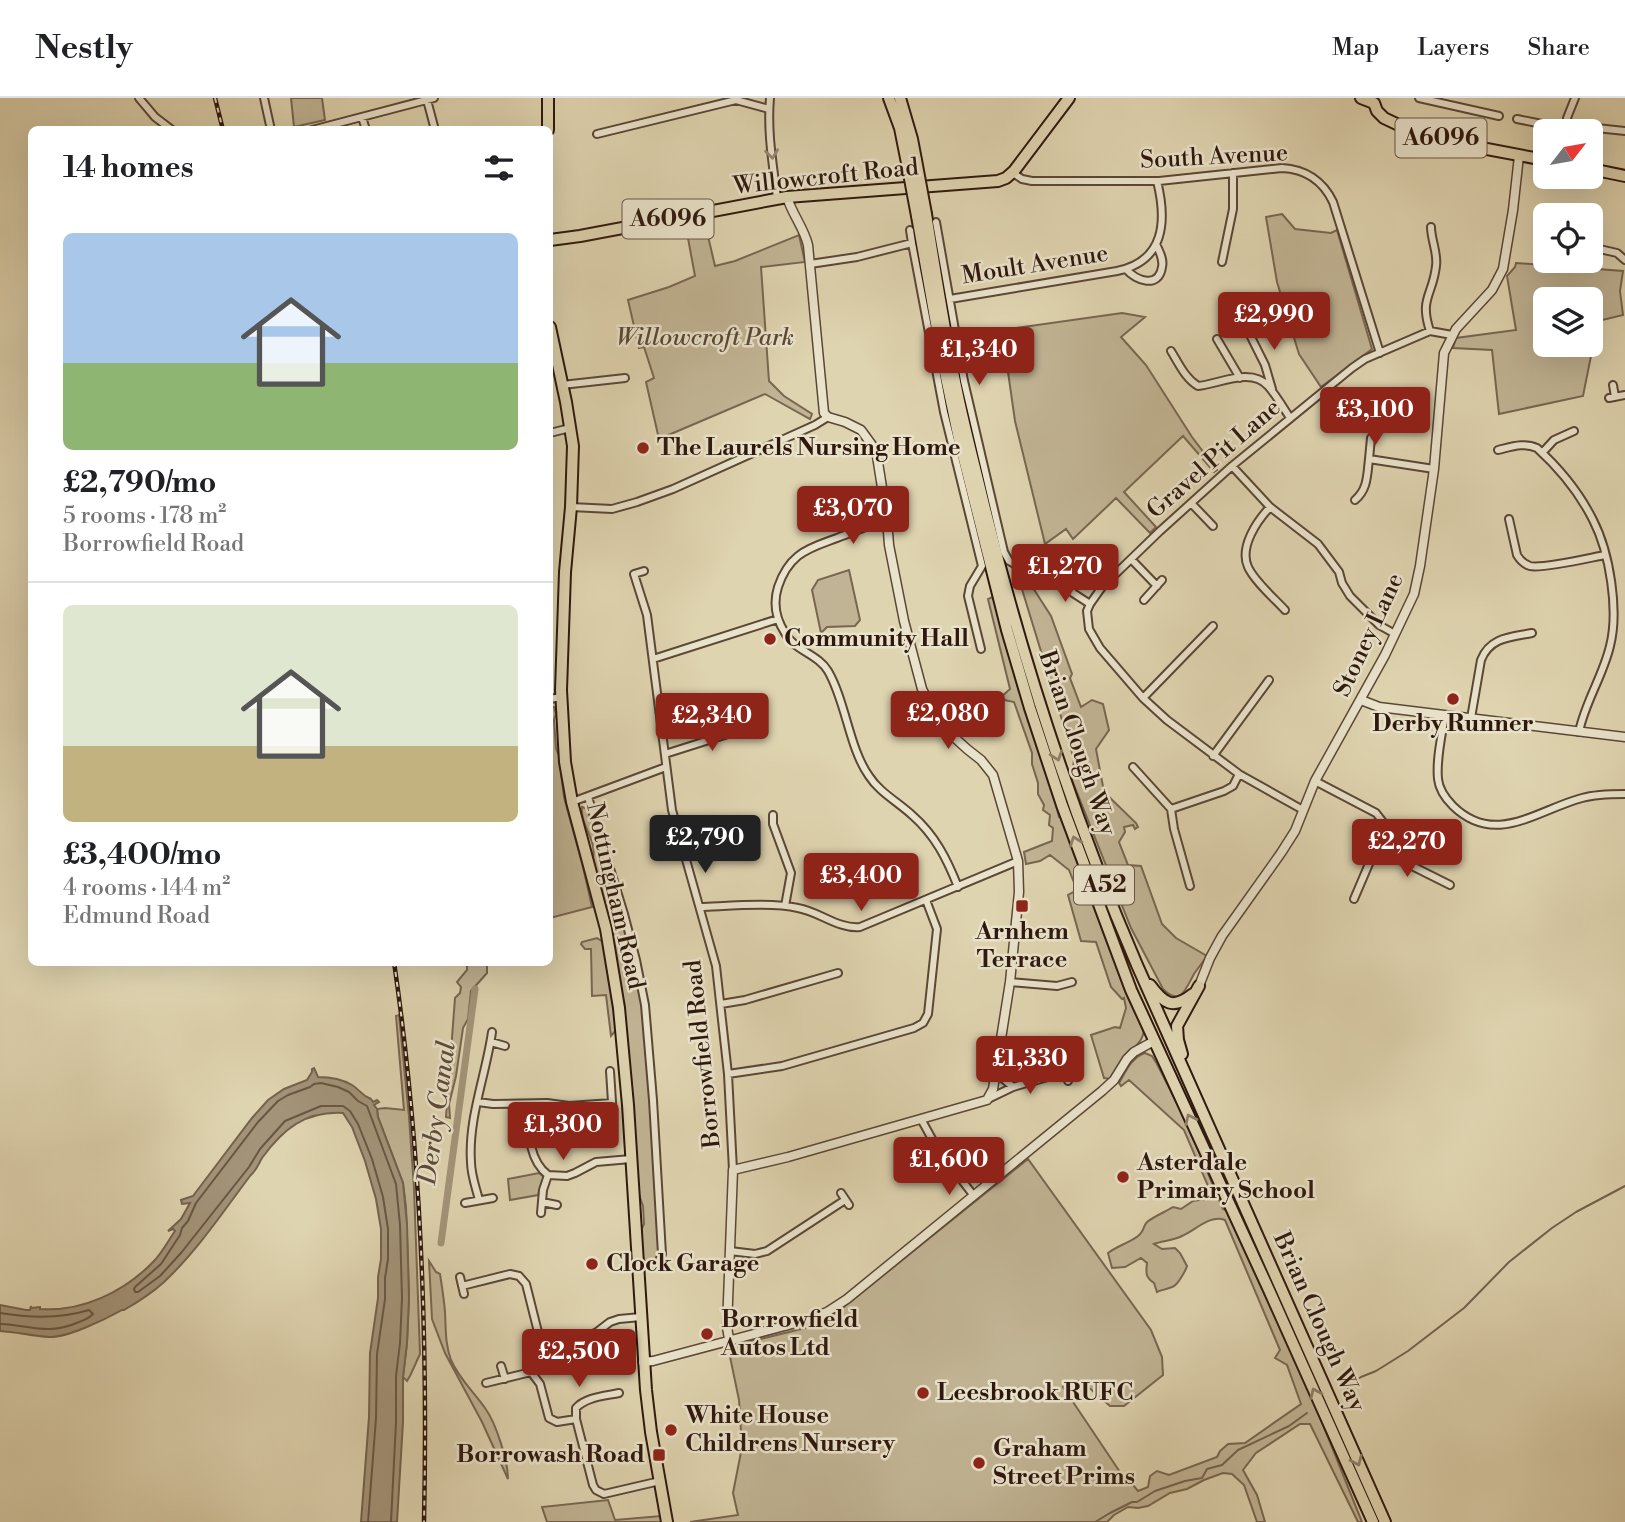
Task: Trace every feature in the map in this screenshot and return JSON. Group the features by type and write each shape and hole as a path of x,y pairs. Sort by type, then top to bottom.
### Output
{"main road":[{"path":"548,98 548,126"},
{"name":"Brian Clough Way","path":"889,98 911,162"},
{"name":"Brian Clough Way","path":"900,98 909,130 911,162 962,414 1015,623 1072,800 1137,965 1385,1522"},
{"path":"1013,173 1069,98"},
{"name":"A6096","path":"1361,98 1376,101 1377,111 1384,118 1405,128 1533,158"},
{"path":"1603,171 1625,176"},
{"name":"Willowcroft Road","path":"553,240 782,197 990,183 1013,173"},
{"name":"Brian Clough Way","path":"921,215 956,426 1019,671 1056,787 1131,989 1373,1522"},
{"name":"Nottingham Road","path":"553,342 573,456 555,698 572,802 602,914 613,967 622,1038 643,1362 651,1433 667,1522"},
{"path":"1137,965 1155,992 1167,1002 1179,1003 1197,990"},
{"path":"1197,990 1179,1021 1177,1035 1204,1116"}],"street":[{"path":"139,98 167,126"},
{"path":"264,98 270,126"},
{"path":"770,98 769,135 782,197 790,206 807,239 823,410 828,417 861,430 877,456 887,519 888,545 912,656 924,693 956,739 981,760 993,775 1018,861 1019,892 1010,982 993,1089 986,1100"},
{"path":"1419,98 1499,116"},
{"path":"1567,119 1575,98"},
{"path":"325,126 430,99 434,126"},
{"path":"597,134 736,100 769,109"},
{"path":"362,117 365,126"},
{"path":"1517,119 1533,122"},
{"path":"1603,130 1625,131"},
{"name":"Stoney Lane","path":"1197,990 1222,936 1295,831 1315,781 1361,700 1407,610 1417,582 1434,469 1442,364 1446,347 1463,320 1492,290 1503,270 1519,156"},
{"name":"South Avenue","path":"1013,173 1021,179 1032,181 1157,181 1278,168 1310,175 1325,189 1333,202 1380,353"},
{"path":"1222,262 1227,254 1234,205 1233,173"},
{"name":"Moult Avenue","path":"950,299 1126,269 1147,257 1161,233 1161,201 1157,181"},
{"path":"936,222 964,381 1001,539 1007,558 1016,565"},
{"path":"1431,227 1435,271 1425,309 1430,331 1452,335"},
{"path":"910,230 944,412 982,566 972,582 968,596 981,649"},
{"path":"810,264 856,257 912,243"},
{"name":"Moult Avenue","path":"1126,269 1138,280 1149,281 1156,277 1163,265 1156,244"},
{"path":"1603,250 1617,253 1625,260"},
{"path":"1243,321 1265,365 1273,394"},
{"name":"Gravel Pit Lane","path":"1090,604 1102,587 1232,466 1352,368 1365,359 1430,331"},
{"path":"1217,340 1240,378"},
{"path":"1171,351 1185,374 1196,385 1258,378 1267,385 1290,418"},
{"path":"562,385 625,377"},
{"path":"1613,385 1612,398 1625,396"},
{"path":"571,507 612,509 637,502 673,489 828,417"},
{"path":"553,432 570,428"},
{"path":"1542,453 1551,442 1571,432 1572,440"},
{"path":"1356,500 1366,483 1371,438"},
{"path":"1498,450 1529,445 1537,448 1582,501 1594,522 1605,555 1614,603 1611,639 1579,732"},
{"path":"1369,459 1434,469"},
{"path":"1232,466 1270,507 1318,544 1339,572 1350,596 1379,625 1395,634"},
{"path":"1191,503 1213,526"},
{"path":"1270,507 1255,526 1246,560 1250,570 1285,610"},
{"path":"887,519 810,549 794,559 782,576 775,596 778,619 793,643 818,660 828,672 861,762 870,778 917,819 932,836 958,887"},
{"path":"1509,519 1515,529 1518,558 1529,565 1546,565 1605,555"},
{"path":"1131,559 1157,586"},
{"name":"Borrowfield Road","path":"644,571 634,574 647,615 673,810 716,966 721,1004 733,1170 727,1327 729,1339"},
{"path":"1063,578 1073,593 1090,604 1087,619 1095,641 1143,698 1213,756 1303,810"},
{"path":"1144,600 1162,580"},
{"path":"653,659 778,619"},
{"path":"1143,698 1213,626"},
{"path":"1471,718 1485,651 1498,640 1532,633"},
{"path":"1213,756 1269,680"},
{"path":"1361,700 1379,707 1625,737"},
{"path":"1445,715 1438,783 1448,800 1470,820 1496,826 1582,798 1625,794"},
{"path":"665,754 750,727"},
{"path":"572,802 666,767"},
{"path":"1133,767 1171,809 1174,829 1191,886"},
{"path":"1171,809 1224,791 1233,786 1239,774"},
{"path":"1315,781 1376,813 1382,822 1383,831 1354,899"},
{"name":"Nottingham Road","path":"588,797 624,914 645,1005 662,1254 658,1264 638,1267"},
{"path":"774,815 773,824 792,873 785,906"},
{"path":"1376,848 1450,885"},
{"path":"700,907 785,906 812,912 855,928 1018,861"},
{"path":"728,1074 782,1066 923,1023 928,1014 937,929 926,900"},
{"path":"721,1004 838,973"},
{"path":"1010,982 1056,986 1072,982"},
{"path":"479,1200 471,1163 473,1127 492,1032"},
{"path":"643,1362 807,1320 827,1312 1102,1091 1114,1080 1134,1052 1154,1041"},
{"path":"491,1042 505,1046"},
{"path":"1063,1063 1068,1081"},
{"path":"610,1071 613,1117"},
{"path":"733,1170 922,1119 1065,1072"},
{"path":"996,1073 1013,1087"},
{"path":"478,1102 569,1106 612,1103"},
{"path":"528,1104 533,1157 548,1175 567,1175 596,1162 631,1159"},
{"path":"922,1119 937,1148 974,1196"},
{"path":"541,1213 543,1190 548,1175"},
{"path":"465,1203 493,1198"},
{"path":"730,1251 755,1254 767,1251 845,1199"},
{"path":"542,1202 557,1205"},
{"path":"462,1286 510,1274 519,1276 526,1283 539,1336 548,1347"},
{"path":"460,1277 464,1294"},
{"path":"486,1384 531,1372 548,1347 587,1337 619,1319 641,1317"},
{"path":"501,1366 505,1379"},
{"path":"531,1372 540,1384 549,1418 557,1422 576,1419"},
{"path":"619,1394 582,1402 576,1408 576,1419 593,1485 601,1493 611,1493 660,1481"}],"green space":[{"path":"291,98 322,98 325,120 294,126"},
{"path":"1282,214 1295,229 1331,233 1337,230 1372,349 1321,387 1299,354 1277,282 1266,217"},
{"name":"Willowcroft Park","path":"704,219 715,266 735,261 799,235 805,262 761,267 769,381 784,396 812,414 810,419 765,394 659,439 646,382 654,378 644,347 639,348 628,300 695,276 685,222"},
{"path":"1516,263 1533,264 1533,273 1623,271 1620,291 1623,315 1603,320 1603,287 1533,287 1533,357 1591,357 1583,396 1499,414 1492,350 1453,348 1456,338 1516,330 1507,276"},
{"path":"1122,313 1145,317 1121,337 1146,365 1192,437 1217,470 1214,472 1183,436 1124,492 1156,527 1150,533 1116,498 1073,539 1066,529 1045,544 1015,421 1002,330"},
{"path":"849,570 860,620 855,626 827,627 821,633 812,590 818,580"},
{"path":"1021,586 1033,588 1051,616 1081,707 1092,700 1103,704 1109,730 1096,749 1104,792 1138,827 1124,827 1125,832 1119,842 1128,865 1141,866 1162,924 1176,938 1207,956 1179,996 1169,994 1163,989 1131,928 1072,780 1074,759"},
{"path":"995,596 1019,692 1022,692 1059,817 1064,819 1072,836 1069,839 1070,844 1074,845 1085,884 1089,887 1117,968 1144,1028 1140,1041 1122,1060 1111,1079 1104,1078 1091,1035 1115,1027 1120,1028 1126,1008 1124,998 1111,987 1096,942 1081,941 1068,895 1077,890 1069,870 1050,855 1040,861 1026,864 1024,852 1052,841 1053,828 1049,825 1050,815 1043,810 1044,805 1038,794 1032,753 1014,702 999,699 1010,689 988,599"},
{"path":"553,707 556,714 556,748 564,797 592,907 553,917"},
{"path":"582,807 588,809 629,939 643,1011 661,1253 657,1260 648,1263 642,1255 643,1206 638,1192 634,1116 616,957 593,858 593,845 583,820"},
{"path":"597,938 603,942 613,995 617,1029 611,1036 606,995 592,996 591,949 585,949 581,944"},
{"path":"467,966 487,966 487,973 471,991 468,1019 463,1028 449,1104 450,1118 446,1117 455,998 461,987 457,982 467,970"},
{"path":"399,1015 414,1188 420,1354 407,1381 403,1377 409,1298 406,1207 403,1183 377,1109 404,1110 396,1016"},
{"path":"1145,1053 1152,1056 1157,1064 1185,1119 1223,1209 1228,1211 1311,1395 1362,1522 1358,1522 1310,1424 1300,1424 1256,1453 1243,1470 1257,1495 1265,1522 1257,1522 1244,1485 1232,1474 1223,1473 1187,1489 1170,1493 1148,1506 1128,1507 1107,1522 690,1522 738,1515 733,1493 742,1447 739,1400 728,1347 817,1325 840,1310 1028,1159 1151,1330 1162,1357 1163,1375 1124,1406 1110,1406 1078,1381 1063,1387 1124,1478 1130,1475 1138,1491 1148,1487 1150,1476 1157,1471 1169,1475 1217,1457 1228,1444 1245,1443 1301,1404 1287,1365 1275,1358 1280,1350 1225,1220 1208,1221 1179,1237 1154,1244 1162,1249 1175,1248 1187,1266 1173,1287 1157,1292 1147,1274 1147,1263 1141,1258 1125,1267 1112,1268 1108,1253 1138,1236 1150,1220 1173,1207 1181,1209 1193,1201 1212,1195 1184,1130 1129,1080 1121,1086 1119,1083 1132,1062"},
{"path":"539,1173 544,1177 538,1195 510,1200 508,1179"},
{"path":"429,1261 440,1274 451,1360 493,1423 504,1453 508,1479 482,1422 445,1353 432,1319"},
{"path":"608,1500 615,1520 661,1516 662,1522 547,1522 542,1507"}],"water":[{"path":"314,1068 318,1077 344,1081 373,1102 379,1102 374,1105 403,1183 409,1298 397,1522 361,1522 369,1417 370,1353 378,1298 381,1229 365,1161 352,1127 343,1113 329,1113 306,1119 278,1138 188,1257 164,1282 140,1301 97,1323 57,1336 0,1331 0,1305 26,1310 30,1310 31,1306 40,1309 71,1307 116,1291 142,1273 159,1255 175,1231 168,1231 181,1219 190,1203 182,1204 181,1200 193,1196 268,1100 284,1089 307,1080"}],"waterway":[{"name":"Derby Canal","path":"441,1243 475,989"},
{"path":"1348,1389 1361,1377 1408,1351 1464,1308 1509,1262 1552,1228 1625,1186"},
{"path":"1095,1522 1155,1491 1202,1478 1207,1469 1222,1465 1238,1450 1289,1426 1307,1413"}],"railway":[{"path":"215,98 222,126"},
{"path":"395,966 411,1101 421,1242 425,1382 424,1522"}],"place":[{"name":"The Laurels Nursing Home","path":"643,448"},
{"name":"Community Hall","path":"770,639"},
{"name":"Derby Runner","path":"1453,699"},
{"name":"Arnhem Terrace","path":"1022,906"},
{"name":"Asterdale Primary School","path":"1123,1177"},
{"name":"Clock Garage","path":"592,1264"},
{"name":"Borrowfield Autos Ltd","path":"707,1334"},
{"name":"Leesbrook RUFC","path":"923,1393"},
{"name":"White House Childrens Nursery","path":"671,1430"},
{"name":"Borrowash Road","path":"659,1455"},
{"name":"Graham Street Prims","path":"979,1463"}]}
